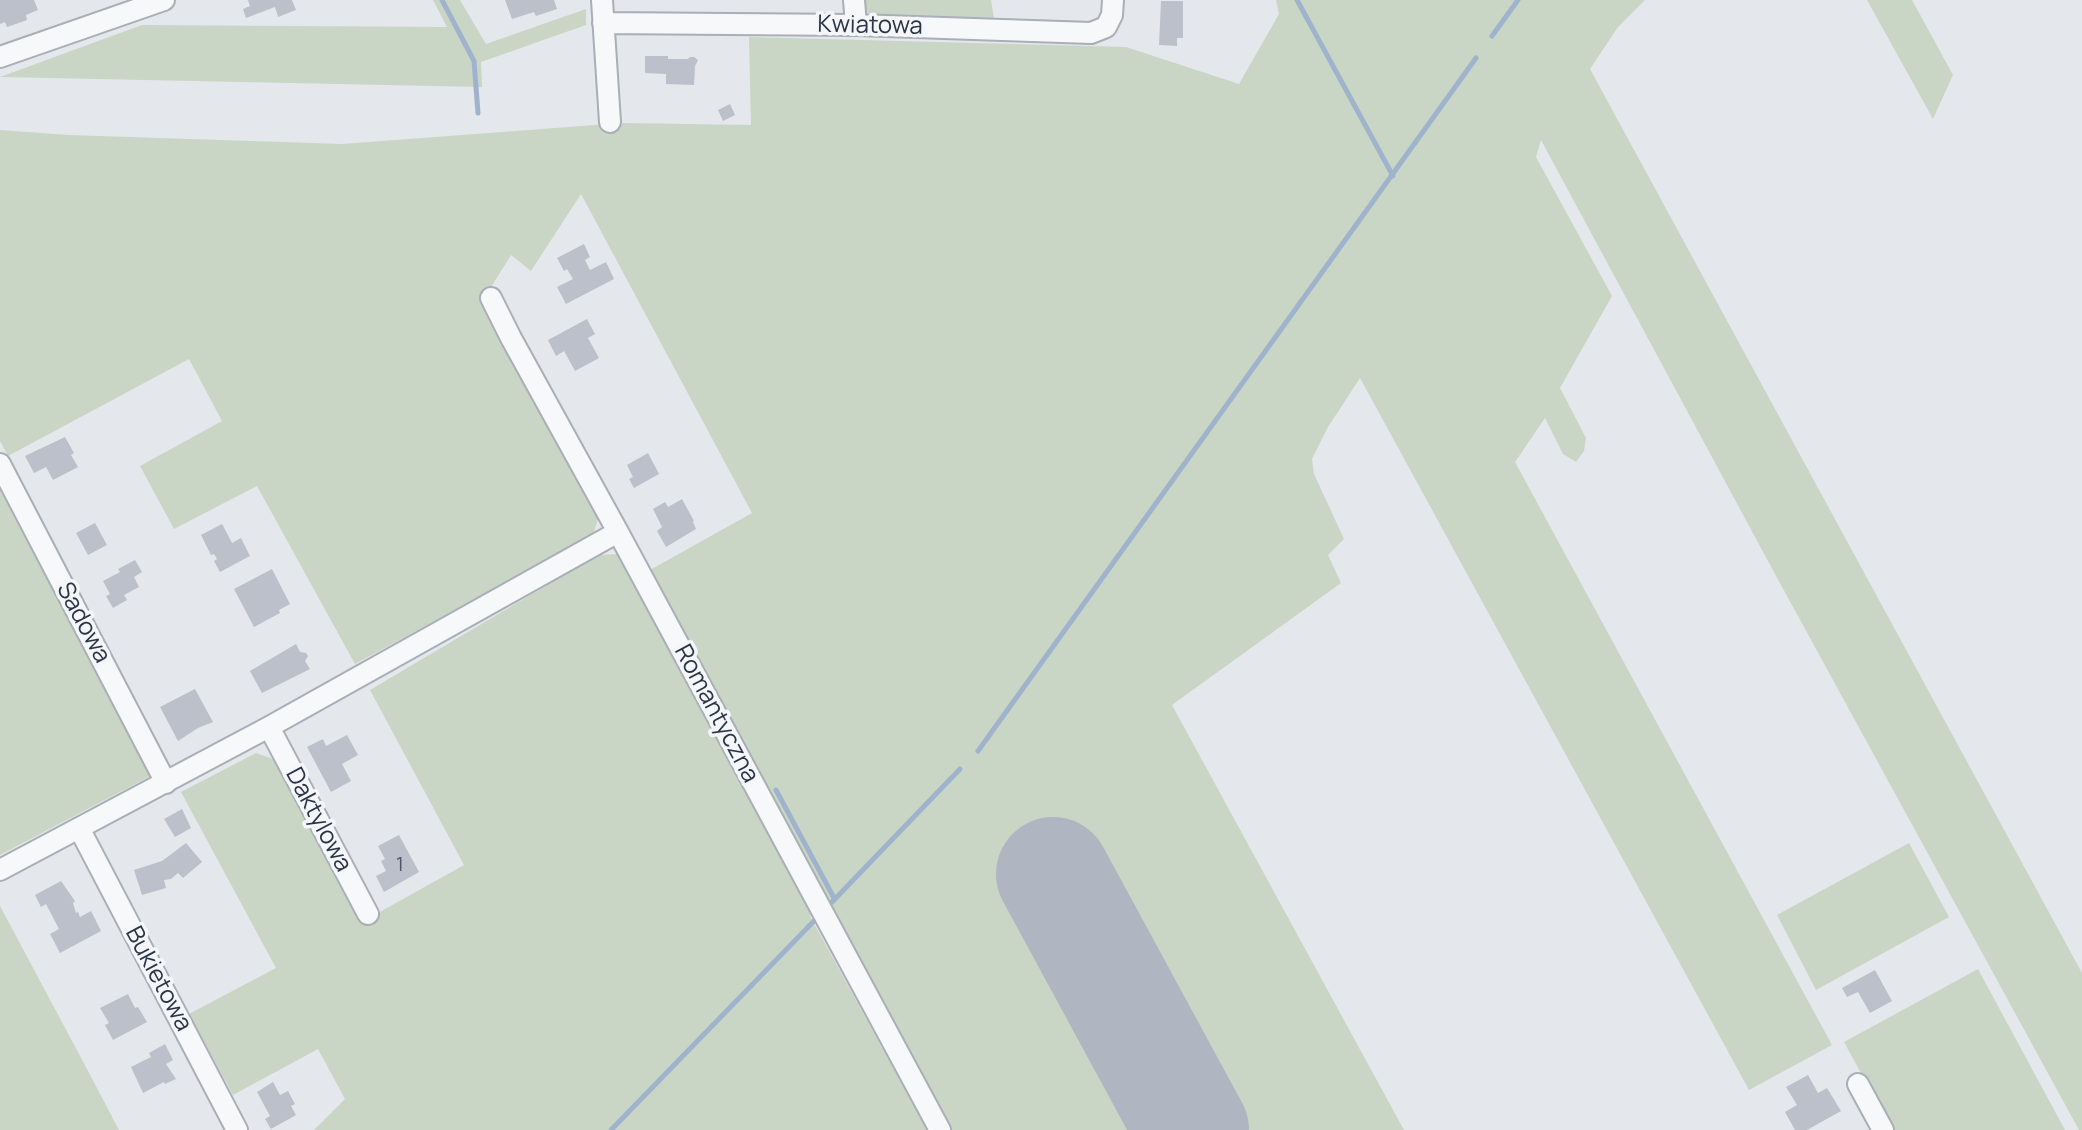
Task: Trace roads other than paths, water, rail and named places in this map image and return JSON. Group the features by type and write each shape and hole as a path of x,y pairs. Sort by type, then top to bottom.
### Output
{"street":[{"path":"0,57 164,0"},
{"path":"602,0 610,122"},
{"path":"854,0 856,25"},
{"name":"Kwiatowa","path":"603,23 856,25 1091,33 1106,27 1112,15 1113,0"},
{"name":"Romantyczna","path":"491,298 940,1130"},
{"name":"Sadowa","path":"0,464 166,783"},
{"path":"0,870 269,727 618,532"},
{"name":"Daktylowa","path":"269,727 368,914"},
{"name":"Bukietowa","path":"79,828 237,1130"},
{"path":"1858,1084 1883,1130"}],"waterway":[{"path":"442,0 474,61 478,113"},
{"path":"1297,0 1393,176"},
{"path":"1492,36 1518,0"},
{"path":"978,751 1476,58"},
{"path":"832,902 960,769"},
{"path":"776,790 834,898"},
{"path":"611,1130 814,921"}]}
